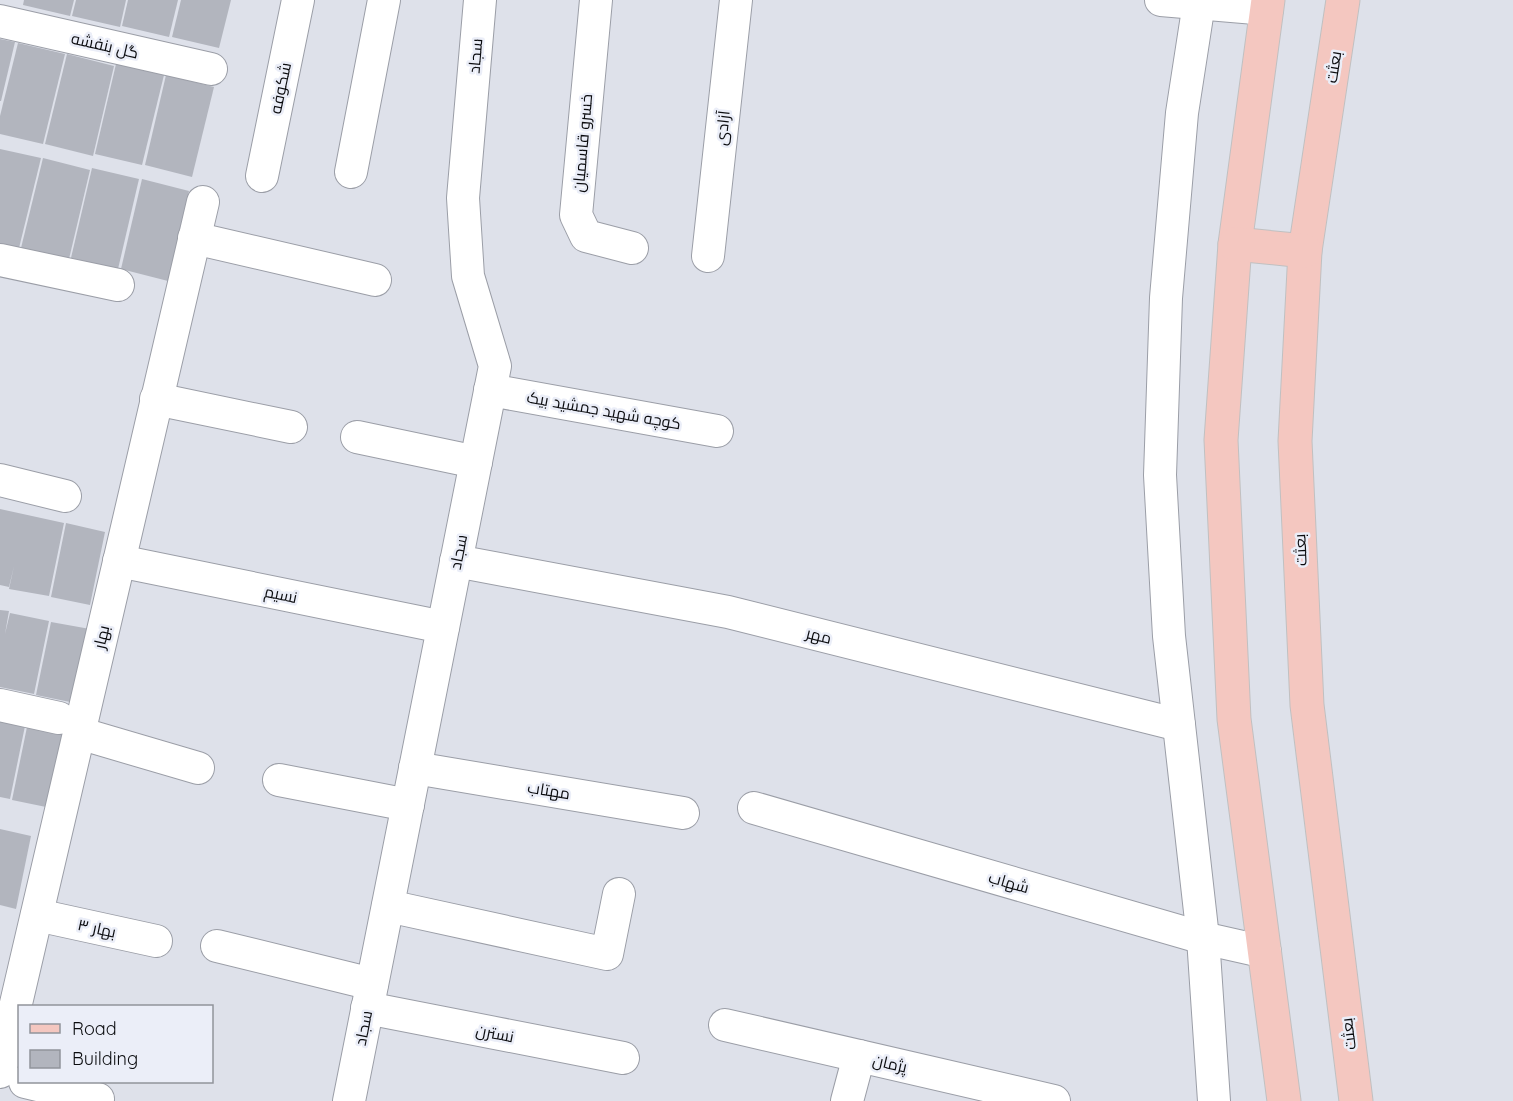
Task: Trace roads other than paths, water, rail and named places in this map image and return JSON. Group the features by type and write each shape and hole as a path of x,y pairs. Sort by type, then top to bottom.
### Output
{"main road":[{"name":"بعثت","path":"1343,0 1305,250 1295,441 1307,705 1356,1101"},
{"path":"1268,5 1235,244 1221,440 1234,719 1284,1101"},
{"path":"1235,244 1305,250"}],"street":[{"name":"شکوفه","path":"262,176 298,0"},
{"path":"351,172 384,0"},
{"name":"سجاد","path":"349,1101 495,366 468,276 463,198 480,0"},
{"name":"خسرو قاسمیان","path":"596,0 576,215 586,236 632,248"},
{"name":"آزادی","path":"708,256 736,0"},
{"path":"1161,0 1268,5"},
{"path":"1198,3 1182,113 1166,298 1160,475 1169,636 1203,938 1214,1101"},
{"name":"گل بنفشه","path":"0,21 211,69"},
{"name":"بهار","path":"0,1074 37,915 69,726 119,561 203,202"},
{"path":"194,238 375,280"},
{"path":"0,260 118,285"},
{"name":"کوچه شهید جمشید بیک","path":"490,390 717,431"},
{"path":"156,399 291,427"},
{"path":"357,437 476,462"},
{"path":"0,480 66,496"},
{"name":"نسیم","path":"119,561 443,627"},
{"name":"مهر","path":"456,561 728,612 1179,725"},
{"path":"0,705 198,768"},
{"name":"مهتاب","path":"415,768 683,813"},
{"path":"279,780 408,805"},
{"name":"شهاب","path":"754,808 1203,938 1265,952"},
{"path":"388,906 607,954 620,894"},
{"name":"بهار ۳","path":"37,915 156,941"},
{"name":"نسترن","path":"217,946 370,996 623,1058"},
{"name":"پژمان","path":"725,1024 1054,1101"},
{"path":"847,1101 859,1056"},
{"path":"0,1074 18,1079"},
{"path":"29,1083 98,1099"}]}
